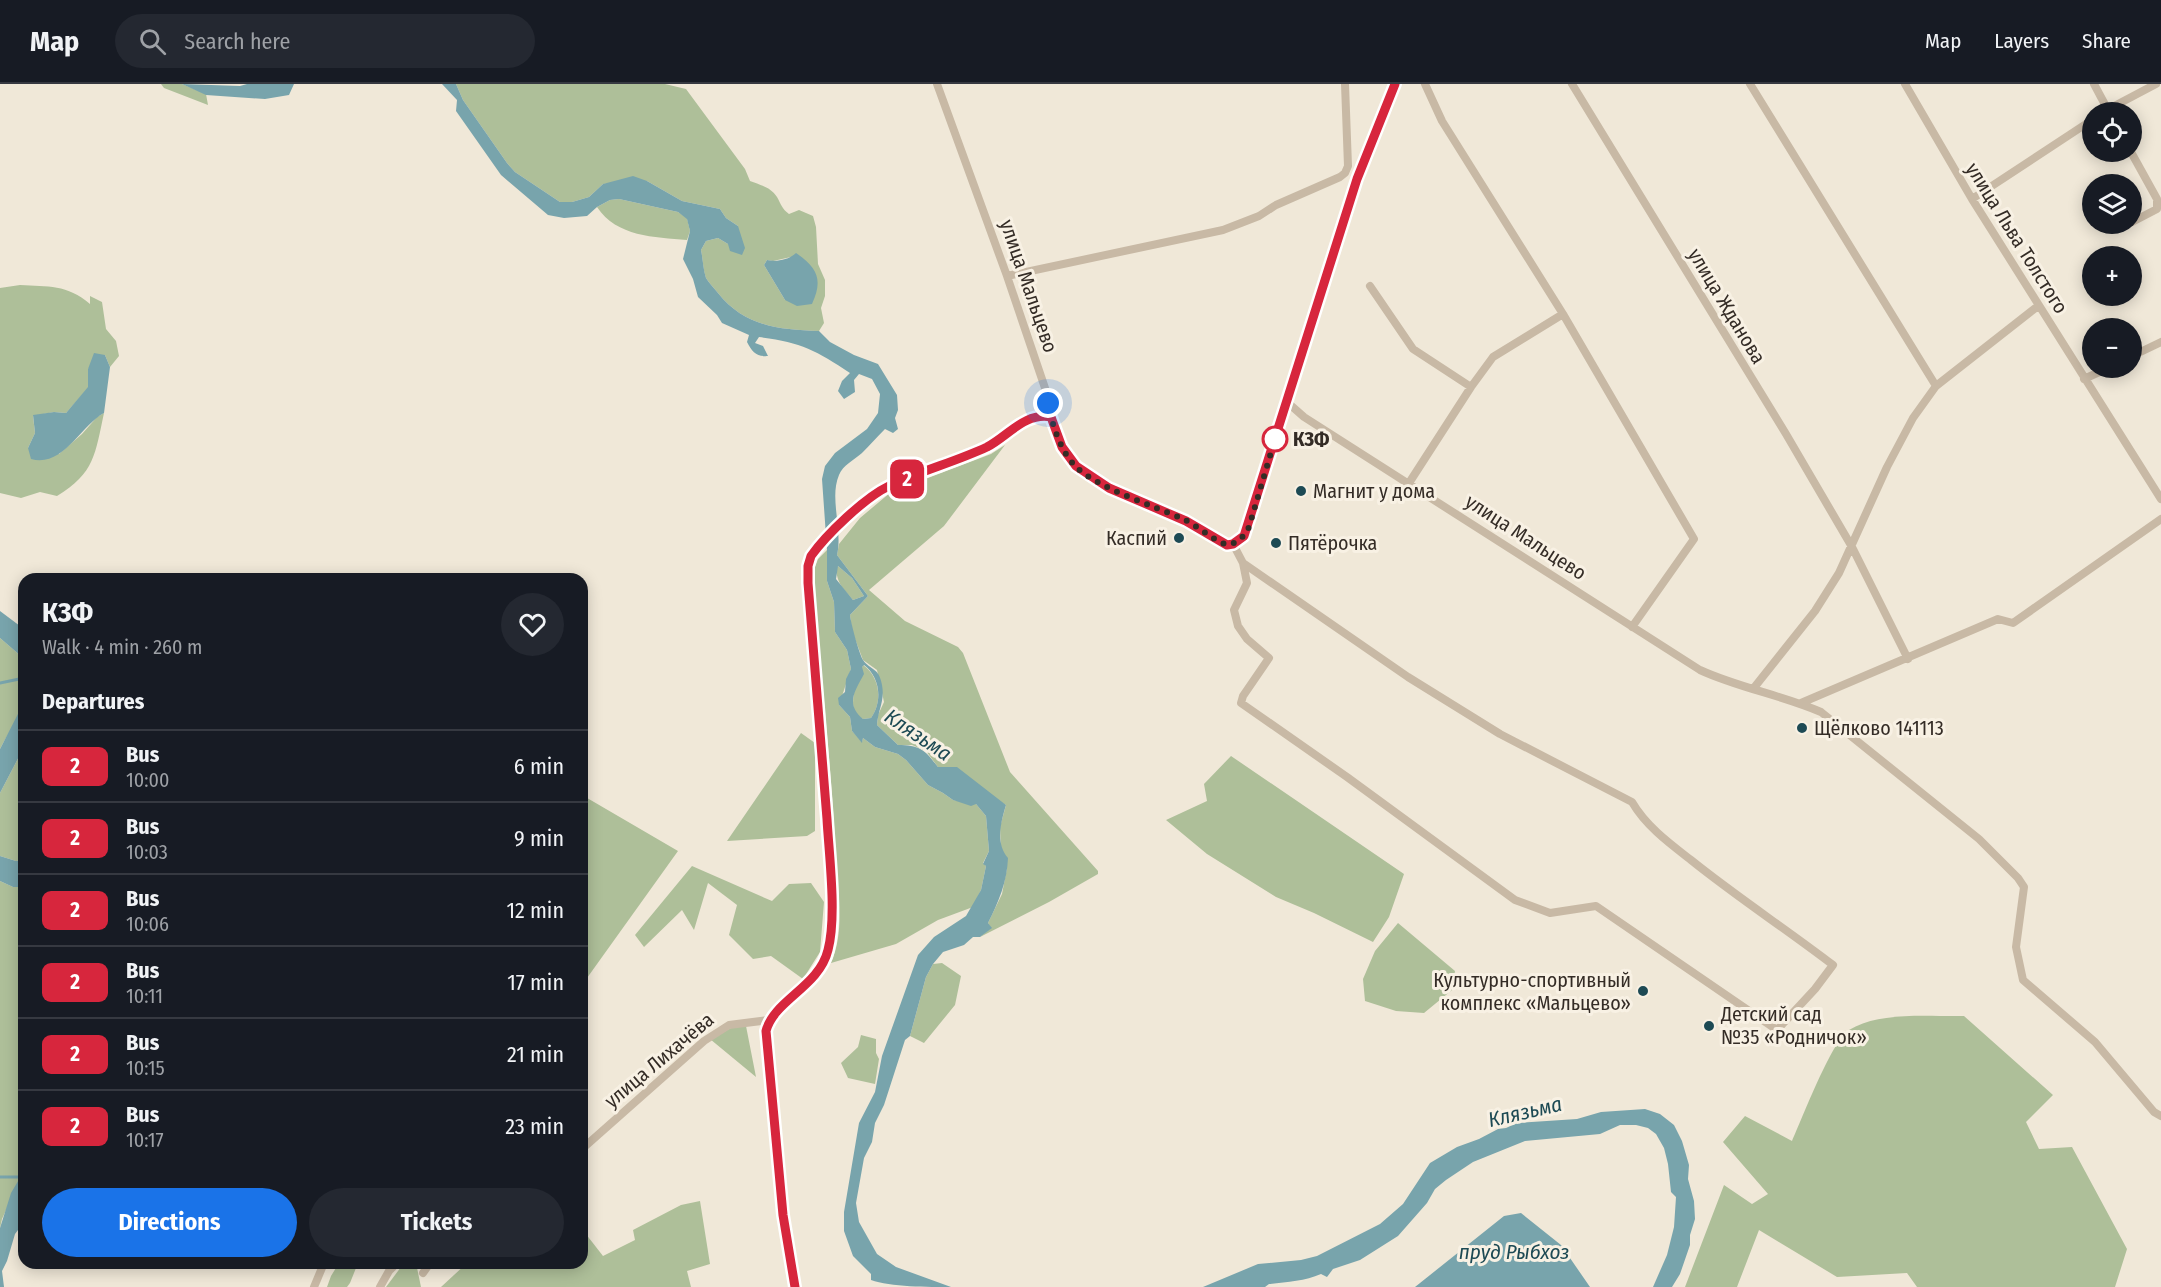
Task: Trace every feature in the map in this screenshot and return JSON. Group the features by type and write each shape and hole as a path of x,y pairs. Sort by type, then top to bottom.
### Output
{"street":[{"name":"улица Мальцево","path":"937,84 1046,388 1051,417 1062,447 1076,466 1109,488 1186,521 1220,542 1227,545 1233,544"},
{"path":"1007,276 1222,230 1259,216 1276,205 1345,173 1347,166 1345,84"},
{"path":"1243,562 1399,670 1500,734 1632,802 1641,816 1666,841 1833,965 1815,989 1776,1030 1596,906 1550,913 1515,900 1241,703 1243,696 1269,658 1247,639 1238,626 1234,610 1247,583 1243,562 1233,544 1244,536 1249,527 1357,179 1395,84"},
{"path":"1425,84 1442,121 1563,314 1694,539 1632,627"},
{"name":"улица Жданова","path":"1572,84 1786,434 1852,547 1908,659"},
{"path":"1750,84 1936,386"},
{"name":"улица Льва Толстого","path":"1905,84 2038,306 2161,499"},
{"path":"2094,84 2102,102"},
{"path":"2124,102 2156,84"},
{"path":"1972,199 2082,127"},
{"path":"2137,162 2157,199 2157,209 2142,217"},
{"path":"1345,173 1357,179"},
{"path":"1370,286 1413,349 1471,387"},
{"path":"1752,689 1815,611 1839,573 1887,467 1913,418 1936,386 2038,306"},
{"path":"1409,483 1493,357 1563,314"},
{"path":"2142,351 2161,342"},
{"name":"улица Мальцево","path":"1287,402 1304,417 1700,670 1724,681 1821,712 1979,839 2024,887 2016,947 2023,980 2095,1042 2154,1112 2161,1116"},
{"path":"795,1287 783,1215 766,1043 769,1020 821,968 831,936 828,838 808,561 815,550 853,513 887,487 988,446 1021,423 1040,415 1051,417"},
{"path":"1801,704 1998,619 2013,622 2161,519"},
{"name":"улица Лихачёва","path":"588,1144 704,1041 729,1024 769,1020"},
{"path":"314,1287 322,1269"},
{"path":"380,1287 391,1269"},
{"path":"423,1273 426,1269"}],"green space":[{"path":"161,84 182,84 206,94 208,105 164,88"},
{"path":"456,84 665,84 686,89 745,169 750,181 772,191 789,214 799,210 813,216 816,227 818,264 825,280 825,296 821,308 824,323 819,331 776,327 751,319 728,304 710,284 705,275 701,250 706,241 718,238 728,244 738,226 726,218 720,209 682,201 647,181 603,184 589,197 572,202 560,202 515,172 463,100","holes":["791,257 785,300 764,265 767,260"]},
{"path":"619,199 678,212 687,218 690,231 687,240 637,234 615,224 597,207 610,200"},
{"path":"20,285 57,288 73,293 90,304 90,296 102,302 106,329 116,341 119,356 110,367 105,355 88,369 89,387 66,413 54,412 33,416 35,433 28,448 59,454 104,413 95,451 86,470 70,488 57,496 40,492 21,498 0,493 0,288"},
{"path":"1005,445 944,526 869,590 905,621 958,647 963,653 1010,772 1098,871 1098,874 1049,902 980,937 991,928 988,923 1002,894 1007,868 1001,850 1000,827 1006,805 938,767 926,751 912,745 898,745 877,725 878,715 884,702 877,670 863,660 852,631 850,615 868,596 837,555 839,544 860,518 891,492 991,454"},
{"path":"827,550 827,581 834,602 835,632 847,650 851,669 839,705 850,717 852,731 862,742 863,738 875,747 898,754 928,785 953,800 976,804 986,816 989,851 983,863 986,866 981,890 973,907 938,920 896,944 831,963 838,938 839,898 829,752 812,575 818,559"},
{"path":"838,566 852,578 864,596 853,600 843,589 837,573"},
{"path":"0,638 18,654 18,716 0,749"},
{"path":"863,665 873,676 878,697 871,718 863,719 855,713 853,702"},
{"path":"801,733 815,743 815,831 807,836 727,841"},
{"path":"1231,756 1404,874 1389,917 1373,942 1276,897 1207,854 1166,820 1207,801 1204,784"},
{"path":"18,758 18,861 0,856 0,793"},
{"path":"588,798 678,851 588,977"},
{"path":"692,866 772,901 789,884 811,883 824,902 820,952 803,979 771,956 753,959 729,935 737,905 708,883 694,930 682,910 644,947 635,935"},
{"path":"0,881 18,887 18,1184 0,1228"},
{"path":"1398,923 1455,971 1452,990 1424,1013 1396,1011 1365,1001 1363,979 1375,951"},
{"path":"942,963 961,976 955,1005 924,1043 910,1036 926,977 933,964"},
{"path":"1964,1016 2053,1095 2026,1122 2039,1149 2072,1147 2127,1249 2115,1287 1917,1287 1907,1273 1837,1277 1759,1230 1737,1287 1685,1287 1724,1185 1752,1204 1768,1194 1723,1142 1745,1116 1792,1141 1834,1048 1849,1030 1861,1024 1890,1017"},
{"path":"746,1026 756,1077 710,1039 733,1027"},
{"path":"861,1035 876,1039 876,1053 879,1059 875,1084 848,1078 841,1063 858,1047"},
{"path":"700,1201 710,1264 687,1271 691,1287 441,1287 460,1269 588,1269 588,1237 603,1256 635,1240 633,1230 681,1205"},
{"path":"335,1269 356,1269 347,1287 327,1287"},
{"path":"400,1269 417,1269 421,1287 386,1287"}],"water":[{"path":"182,84 240,86 294,84 289,95 265,99 206,95"},
{"path":"442,84 456,84 463,100 515,172 560,202 572,202 589,197 603,184 633,176 647,181 682,201 720,209 726,218 738,226 745,248 742,255 730,251 728,244 718,238 706,241 701,250 706,278 728,304 739,313 763,324 819,331 830,342 854,355 878,364 897,395 898,410 895,418 898,429 893,433 885,429 862,453 843,468 836,484 837,555 868,596 850,615 852,625 863,660 877,672 881,679 883,696 877,725 898,745 917,747 938,767 957,767 1006,805 1000,839 1008,858 1002,891 988,923 992,928 980,937 973,937 964,945 943,952 926,977 910,1036 905,1040 884,1105 875,1123 872,1142 864,1158 856,1203 859,1222 877,1254 896,1267 951,1287 921,1287 871,1280 871,1274 853,1256 844,1231 844,1212 859,1123 875,1092 882,1056 918,955 934,937 966,916 981,890 986,866 983,864 989,851 986,816 976,804 971,806 953,800 928,785 898,754 875,747 863,738 862,743 852,731 850,717 839,705 838,698 845,692 846,679 851,669 847,650 835,632 834,602 827,581 822,479 825,466 835,453 867,429 878,413 880,394 872,379 859,374 854,380 855,392 844,399 838,391 842,381 850,373 807,348 759,337 755,343 763,346 768,356 758,355 753,351 747,342 749,335 722,323 698,297 693,279 683,259 690,231 687,219 678,212 619,199 610,200 587,216 564,218 548,215 501,175 456,111 457,100","holes":["838,566 852,578 864,596 853,600 836,579","864,665 874,676 878,697 871,718 863,719 854,708 853,697 864,674 862,667"]},
{"path":"796,253 814,269 818,281 812,304 797,306 785,300 764,265 767,260 782,260"},
{"path":"94,353 105,355 110,367 104,413 62,452 42,460 31,459 28,448 35,433 33,415 66,413 88,387 88,369"},
{"path":"0,611 18,624 18,654 0,638"},
{"path":"18,714 18,758 0,793 0,749"},
{"path":"0,856 18,861 18,887 0,881"},
{"path":"1645,1109 1660,1114 1674,1125 1682,1141 1689,1165 1688,1179 1694,1201 1695,1219 1690,1235 1690,1245 1680,1274 1672,1287 1653,1287 1667,1255 1674,1227 1676,1197 1671,1192 1664,1148 1656,1134 1648,1128 1620,1125 1600,1134 1525,1141 1473,1162 1435,1189 1427,1203 1398,1236 1360,1260 1333,1269 1327,1277 1321,1274 1302,1280 1269,1284 1265,1287 1203,1287 1258,1264 1301,1260 1317,1256 1380,1224 1403,1204 1430,1163 1457,1147 1498,1129 1517,1123 1577,1119 1601,1112"},
{"path":"18,1181 18,1230 2,1271 4,1287 0,1287 0,1228 11,1193"},
{"name":"пруд Рыбхоз","path":"1521,1213 1561,1245 1590,1287 1415,1287 1504,1216"}],"waterway":[{"path":"0,683 18,679"},
{"path":"0,1177 18,1177"}],"bus line":[{"name":"2","path":"795,1287 783,1215 766,1031 769,1020 821,968 831,936 828,838 808,561 815,550 853,513 887,487 988,446 1021,423 1040,415 1051,417 1062,447 1076,466 1109,488 1186,521 1227,545 1233,544 1244,536 1249,527 1357,179 1395,84"}],"place":[{"name":"КЗФ","path":"1275,439"},
{"name":"Магнит у дома","path":"1301,491"},
{"name":"Каспий","path":"1179,538"},
{"name":"Пятёрочка","path":"1276,543"},
{"name":"Щёлково 141113","path":"1802,728"},
{"name":"Культурно-спортивный комплекс «Мальцево»","path":"1643,991"},
{"name":"Детский сад №35 «Родничок»","path":"1709,1026"}],"route":[{"path":"1048,403 1062,447 1076,466 1109,488 1186,521 1227,545 1233,544 1244,536 1249,527 1275,439"}],"water label":[{"name":"Клязьма","path":"918,735"},
{"name":"Клязьма","path":"1525,1112"}]}
